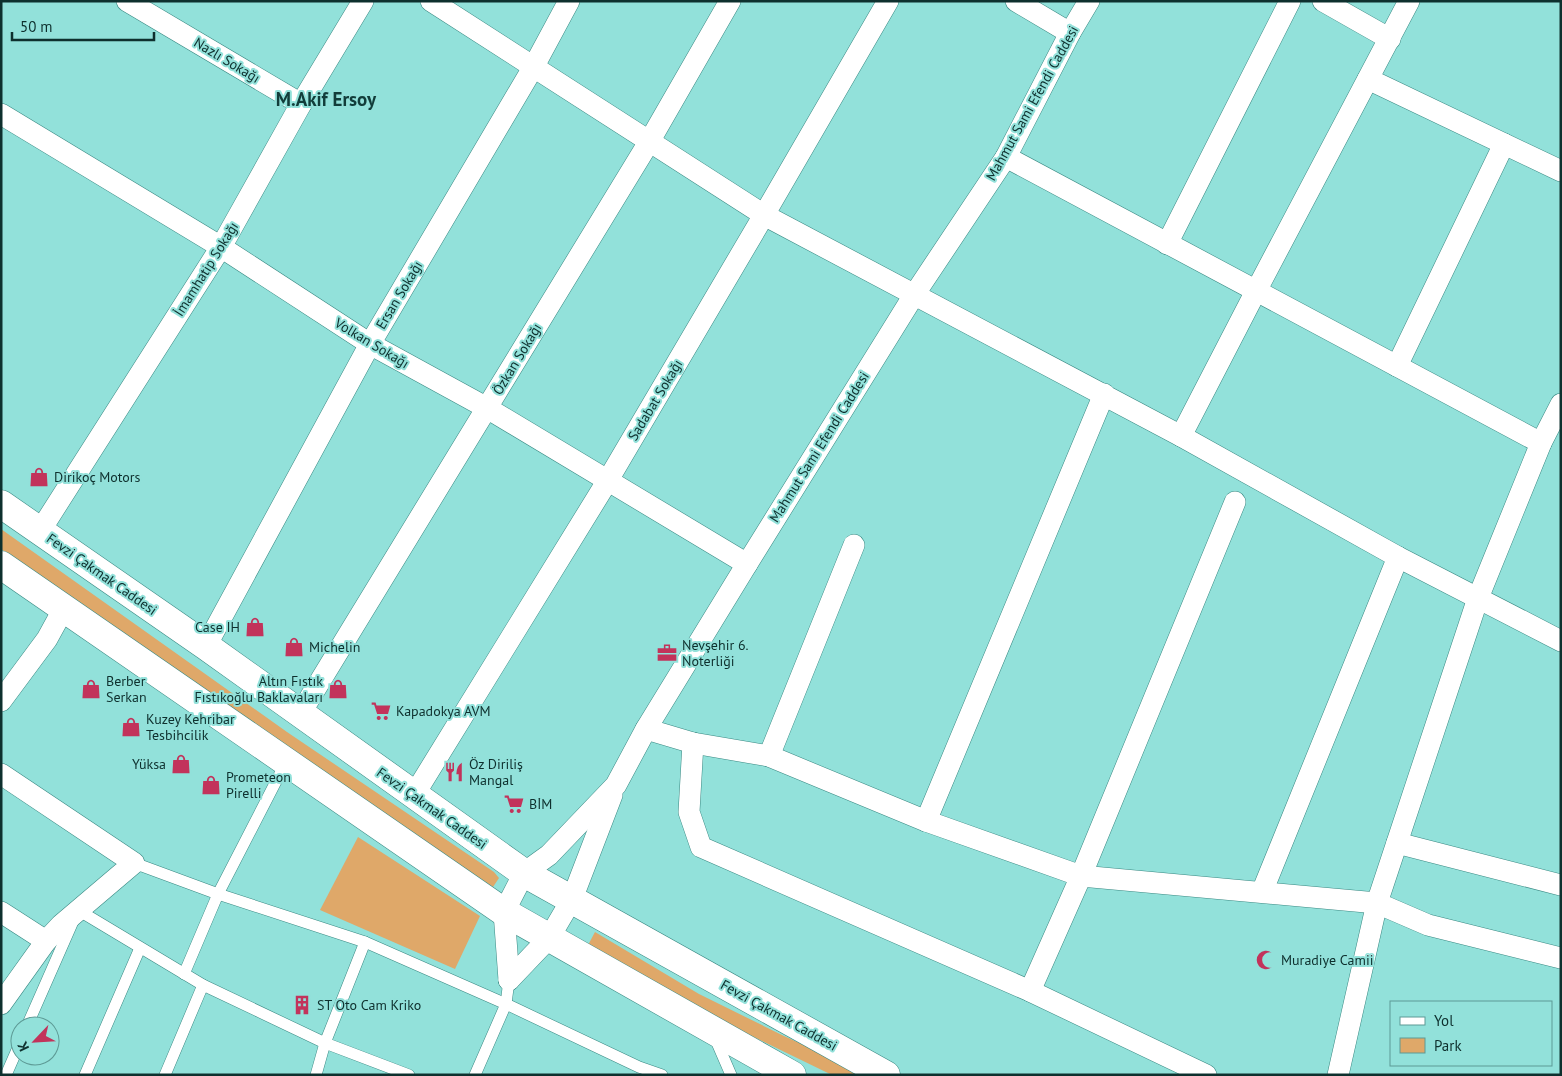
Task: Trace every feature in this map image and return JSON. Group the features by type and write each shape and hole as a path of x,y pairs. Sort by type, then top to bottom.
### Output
{"main road":[{"name":"Fevzi Çakmak Caddesi","path":"1,504 206,646 524,873 886,1075"},
{"path":"1,565 504,912 792,1075"}],"street":[{"name":"Nazlı Sokağı","path":"127,1 301,104"},
{"name":"İmamhatip Sokağı","path":"40,531 221,247 301,104 364,1"},
{"path":"431,1 764,215 1104,394 1398,557 1561,641"},
{"name":"Ersan Sokağı","path":"206,646 370,344 534,66 569,1"},
{"name":"Özkan Sokağı","path":"300,714 649,142 730,1"},
{"name":"Sadabat Sokağı","path":"414,795 608,480 888,1"},
{"path":"1016,1 1070,33"},
{"name":"Mahmut Sami Efendi Caddesi","path":"524,873 549,855 616,786 646,729 747,564 914,295 1006,157 1070,33 1090,1"},
{"path":"1167,244 1290,1"},
{"path":"1323,1 1390,39"},
{"path":"1181,436 1410,1"},
{"path":"1368,79 1561,171"},
{"name":"Volkan Sokağı","path":"1,114 221,247 370,344 487,408 747,564"},
{"path":"1397,366 1504,144"},
{"path":"1006,157 1256,292 1541,442"},
{"path":"926,821 1104,394"},
{"path":"1338,1075 1377,903 1478,598 1541,442 1561,404"},
{"path":"1030,991 1081,876 1235,502"},
{"path":"769,756 854,545"},
{"path":"1262,892 1398,557"},
{"path":"1,701 48,639 64,608"},
{"path":"646,729 693,742 769,756 926,821 1081,876 1377,903 1428,925 1561,958"},
{"path":"693,742 689,812 701,847 1030,991 1206,1075"},
{"path":"1,774 134,863 61,925 46,941 1,1004"},
{"path":"509,980 550,938 572,899 616,786"},
{"path":"1397,843 1560,883"},
{"path":"509,980 504,912 524,873"},
{"path":"1,912 46,941"}],"lane":[{"path":"184,974 218,894 286,762"},
{"path":"134,863 218,894 365,942 506,1004 638,1071 662,1075"},
{"path":"31,1016 78,910 203,985 325,1043 409,1075"},
{"path":"316,1075 325,1043 365,942"},
{"path":"85,1075 140,948"},
{"path":"475,1075 506,1004 509,980"},
{"path":"165,1075 203,985"},
{"path":"712,1031 731,1075"}],"green space":[{"path":"1,529 287,732 494,872 499,878 493,887 307,763 1,549"},
{"path":"358,837 480,916 455,969 320,910"},
{"path":"595,932 699,994 784,1036 870,1075 832,1075 690,1006 587,947"}],"place":[{"name":"Dirikoç Motors","path":"39,477"},
{"name":"Case IH","path":"255,627"},
{"name":"Michelin","path":"294,647"},
{"name":"Nevşehir 6. Noterliği","path":"667,653"},
{"name":"Berber Serkan","path":"91,689"},
{"name":"Altın Fıstık Fıstıkoğlu Baklavaları","path":"338,689"},
{"name":"Kapadokya AVM","path":"381,711"},
{"name":"Kuzey Kehribar Tesbihcilik","path":"131,727"},
{"name":"Yüksa","path":"181,764"},
{"name":"Öz Diriliş Mangal","path":"454,772"},
{"name":"Prometeon Pirelli","path":"211,785"},
{"name":"BİM","path":"514,804"},
{"name":"Muradiye Camii","path":"1266,960"},
{"name":"ST Oto Cam Kriko","path":"302,1005"}],"district":[{"name":"M.Akif Ersoy","path":"326,99"}]}
